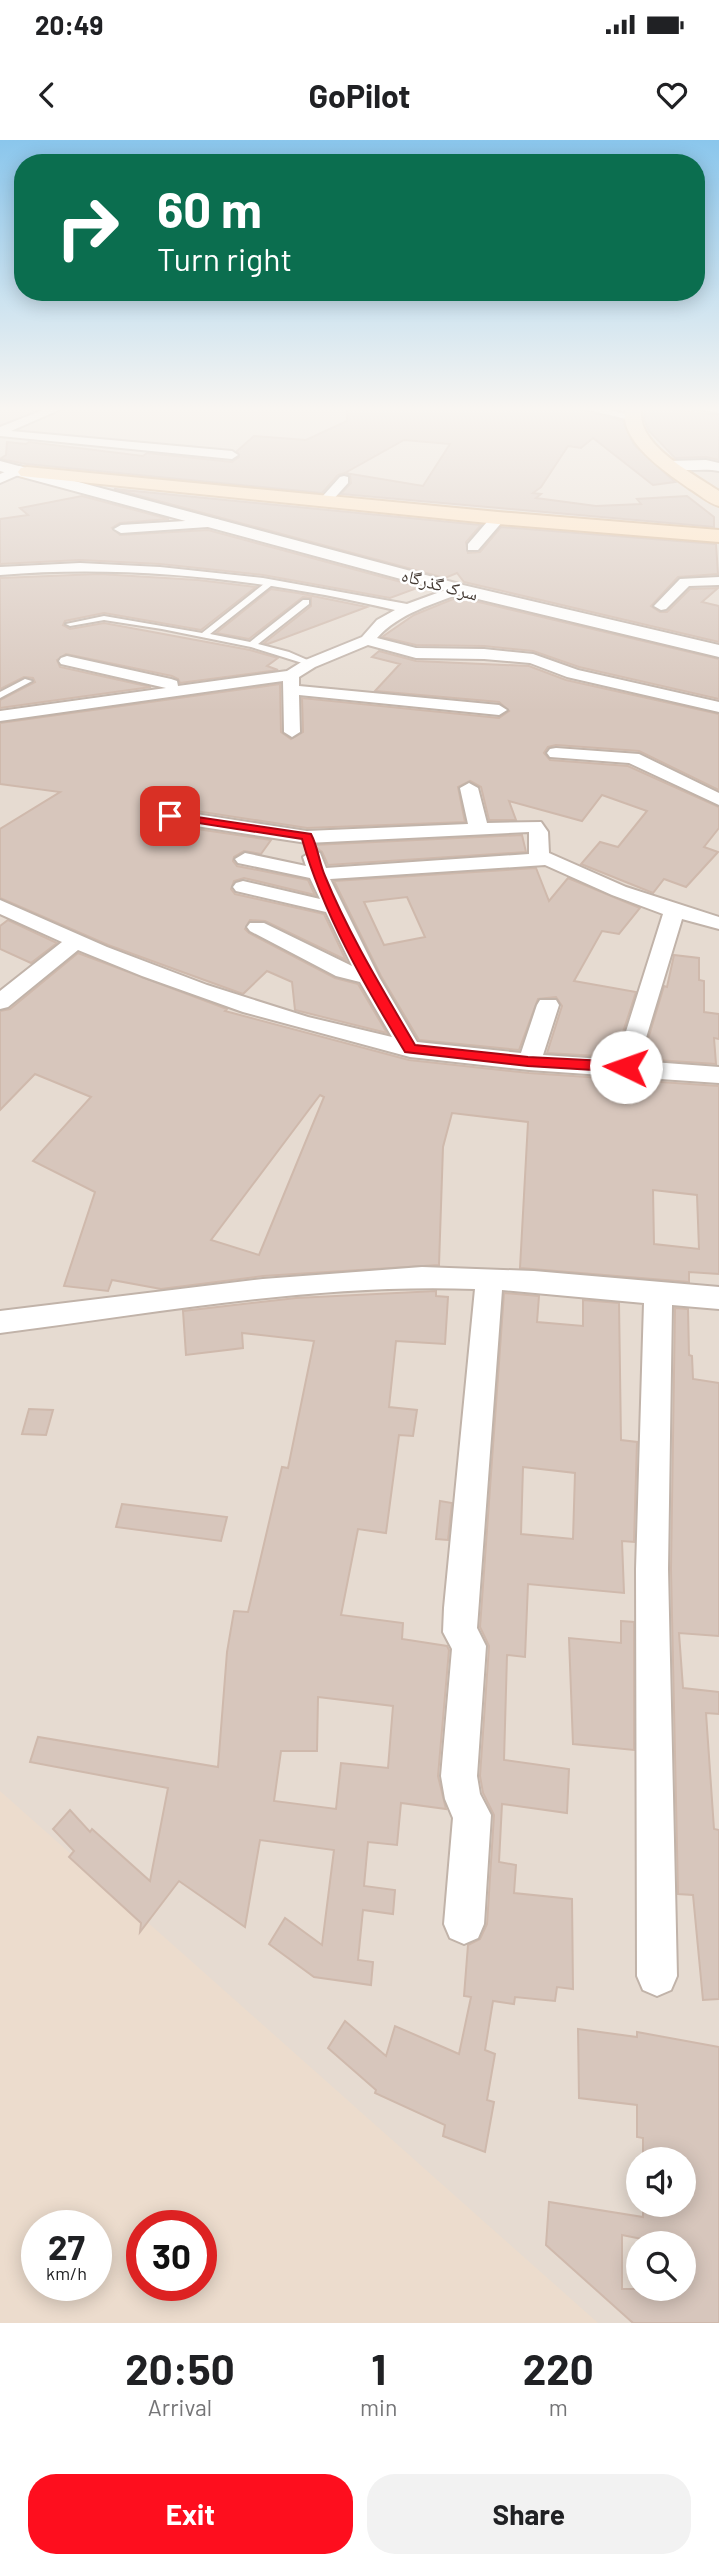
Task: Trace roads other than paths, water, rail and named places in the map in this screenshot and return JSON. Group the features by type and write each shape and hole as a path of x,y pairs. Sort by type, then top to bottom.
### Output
{"main road":[{"path":"401,508 719,536"}],"street":[{"name":"سرک گذرگاه","path":"161,508 459,589 719,651"},
{"path":"473,547 498,518"},
{"path":"121,529 217,523"},
{"path":"0,571 74,566 155,570 321,589 408,609"},
{"path":"661,606 685,582 719,581"},
{"path":"292,732 292,682 309,664 367,640 382,623 408,609 459,589"},
{"path":"367,640 416,653 484,654 533,659 573,674 719,707"},
{"path":"67,661 194,688"},
{"path":"0,716 194,688 292,682 499,710"},
{"path":"556,752 633,758 719,800"},
{"path":"469,788 479,829"},
{"path":"170,816 307,837 534,826 538,832 539,858"},
{"path":"307,837 318,874 334,908 368,977 410,1049"},
{"path":"245,859 318,874 548,859 619,891 674,911 719,923"},
{"path":"243,887 334,908"},
{"path":"0,906 75,942 189,989 273,1016 410,1049 528,1062 719,1074"},
{"path":"626,1067 674,911"},
{"path":"257,927 344,971 368,977"},
{"path":"0,1002 75,942"},
{"path":"528,1062 548,1005"},
{"path":"0,1322 307,1286 424,1278 489,1280 719,1298"},
{"path":"464,1924 472,1815 463,1798 459,1776 469,1646 460,1632 489,1280"},
{"path":"657,1294 652,1569 657,1976"}],"lane":[{"path":"204,635 272,582"},
{"path":"252,645 306,602"},
{"path":"69,624 104,618 252,645 286,654 309,664"},
{"path":"0,695 28,681"}]}
